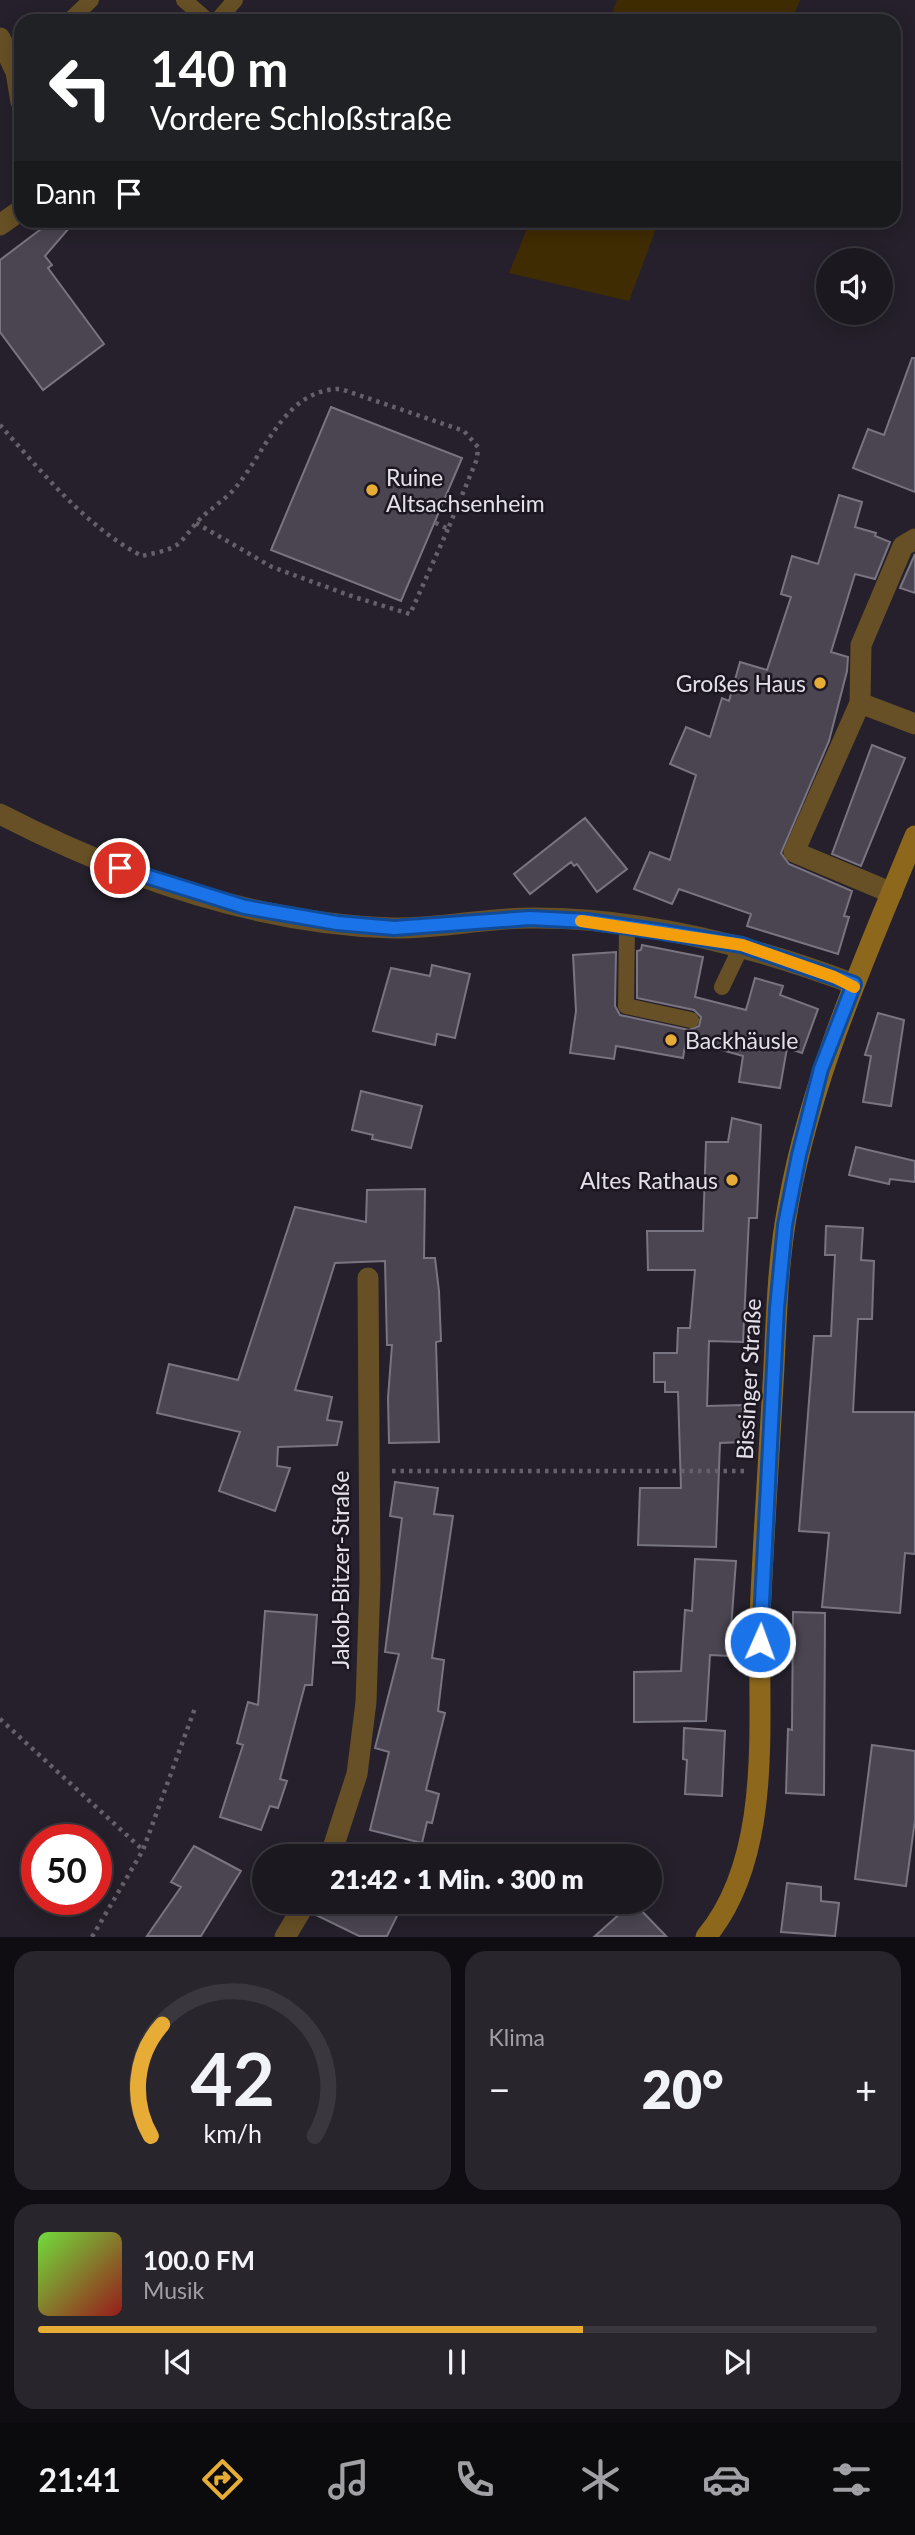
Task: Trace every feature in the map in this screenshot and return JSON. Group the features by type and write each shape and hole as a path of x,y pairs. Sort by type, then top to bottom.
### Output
{"main road":[{"name":"Bissinger Straße","path":"715,1933 748,1848 758,1787 760,1618 785,1225 821,1069 915,836"}],"street":[{"path":"0,38 14,62"},
{"path":"892,892 794,852 860,703 861,645 903,546 915,539"},
{"path":"860,703 915,724"},
{"path":"0,814 143,878 245,907 337,923 394,928 530,918 626,927 742,945 854,984"},
{"name":"Jakob-Bitzer-Straße","path":"334,1844 357,1774 366,1702 370,1581 367,1471 368,1278"},
{"path":"285,1937 299,1914"}],"lane":[{"path":"76,14 91,0"},
{"path":"184,0 200,14"},
{"path":"222,14 235,0"},
{"path":"626,927 626,1006 691,1020"},
{"path":"722,987 742,945"}],"path":[{"path":"0,425 37,467 113,541 142,556 177,546 196,523 237,487 271,434 306,398 325,389 341,389 464,431 478,447 477,459 449,529 410,614 272,567 196,523"},
{"path":"434,522 449,529"},
{"path":"367,1471 769,1471"},
{"path":"92,1937 143,1850 195,1709"},
{"path":"0,1719 143,1850"}],"shaded area":[{"path":"617,0 800,0 795,14 612,14"},
{"path":"527,228 656,228 629,301 509,273"}],"building":[{"path":"42,228 69,228 45,256 52,265 48,268 104,344 43,390 0,332 0,260"},
{"path":"912,358 915,358 915,492 853,468 868,429 884,435"},
{"name":"Ruine Altsachsenheim","path":"331,407 462,458 401,601 271,550"},
{"path":"839,495 862,502 855,527 876,533 875,536 890,542 875,579 855,574 831,652 848,657 847,671 829,741 781,853 789,864 852,891 844,916 849,917 838,954 747,926 751,914 679,889 672,904 634,889 650,852 670,860 696,775 670,764 686,727 710,737 722,698 729,701 740,662 767,670 791,597 781,594 792,556 818,564"},
{"path":"915,554 915,593 900,588"},
{"path":"872,745 905,758 861,866 832,854"},
{"path":"585,818 627,869 597,892 577,864 574,866 571,862 530,894 514,874"},
{"path":"642,945 703,957 695,997 746,1010 755,978 783,986 780,995 818,1009 802,1053 787,1048 780,1088 739,1082 743,1056 686,1040 683,1058 616,1046 614,1059 570,1053 576,1011 573,955 616,952 615,1006 620,1015 689,1030 699,1026 701,1017 694,1010 637,998 637,951 641,950"},
{"path":"432,965 470,974 455,1038 437,1034 435,1045 373,1031 391,968 430,976"},
{"path":"878,1013 904,1020 891,1106 863,1102 871,1056 865,1055"},
{"path":"361,1091 422,1106 411,1148 372,1139 373,1135 352,1130"},
{"path":"732,1118 761,1125 757,1218 749,1218 743,1342 709,1341 707,1406 742,1405 743,1442 720,1443 716,1547 638,1545 640,1488 681,1488 678,1392 665,1392 665,1382 654,1382 654,1353 677,1353 678,1328 690,1328 695,1270 648,1270 647,1231 703,1231 706,1142 728,1142"},
{"path":"856,1147 915,1161 915,1182 890,1179 889,1184 849,1175"},
{"path":"425,1189 424,1258 435,1258 439,1291 441,1341 436,1342 439,1442 389,1443 388,1398 392,1345 387,1345 385,1261 335,1263 295,1390 332,1397 327,1420 342,1422 337,1445 278,1447 277,1466 290,1468 275,1511 219,1491 240,1432 157,1413 169,1364 238,1380 295,1207 366,1222 367,1190"},
{"path":"826,1226 863,1228 861,1260 874,1261 872,1319 858,1319 853,1412 915,1412 915,1554 905,1553 900,1613 822,1607 829,1533 799,1531 814,1336 831,1336 835,1255 825,1255"},
{"path":"395,1482 438,1488 434,1514 453,1516 432,1658 444,1660 438,1711 445,1713 426,1790 439,1794 432,1823 427,1822 422,1843 370,1830 389,1752 375,1748 399,1654 385,1652 402,1518 390,1516"},
{"path":"695,1559 736,1561 729,1656 710,1655 706,1721 634,1722 634,1672 681,1671 685,1610 692,1611"},
{"path":"265,1611 317,1615 312,1685 305,1685 280,1779 287,1781 278,1808 270,1806 261,1830 220,1817 243,1745 237,1743 248,1702 258,1705"},
{"path":"793,1612 825,1613 824,1795 786,1793 788,1729 792,1730"},
{"path":"684,1728 725,1731 722,1796 685,1794 687,1760 683,1759"},
{"path":"872,1745 915,1751 915,1820 906,1886 855,1879"},
{"path":"194,1846 241,1871 201,1936 147,1936 181,1887 171,1882"},
{"path":"787,1883 821,1887 821,1901 839,1903 835,1936 781,1932"},
{"path":"398,1914 387,1936 359,1936 316,1915"},
{"path":"620,1914 645,1914 666,1936 595,1936"}],"slow traffic":[{"path":"581,921 742,945 854,984 854,987"}],"place":[{"name":"Ruine Altsachsenheim","path":"372,490"},
{"name":"Großes Haus","path":"820,683"},
{"name":"Backhäusle","path":"671,1040"},
{"name":"Altes Rathaus","path":"732,1180"}],"route":[{"path":"120,868 143,878 245,907 337,923 394,928 530,918 587,921 663,932 742,945 854,984 821,1069 785,1225 777,1308 760,1642"}]}
